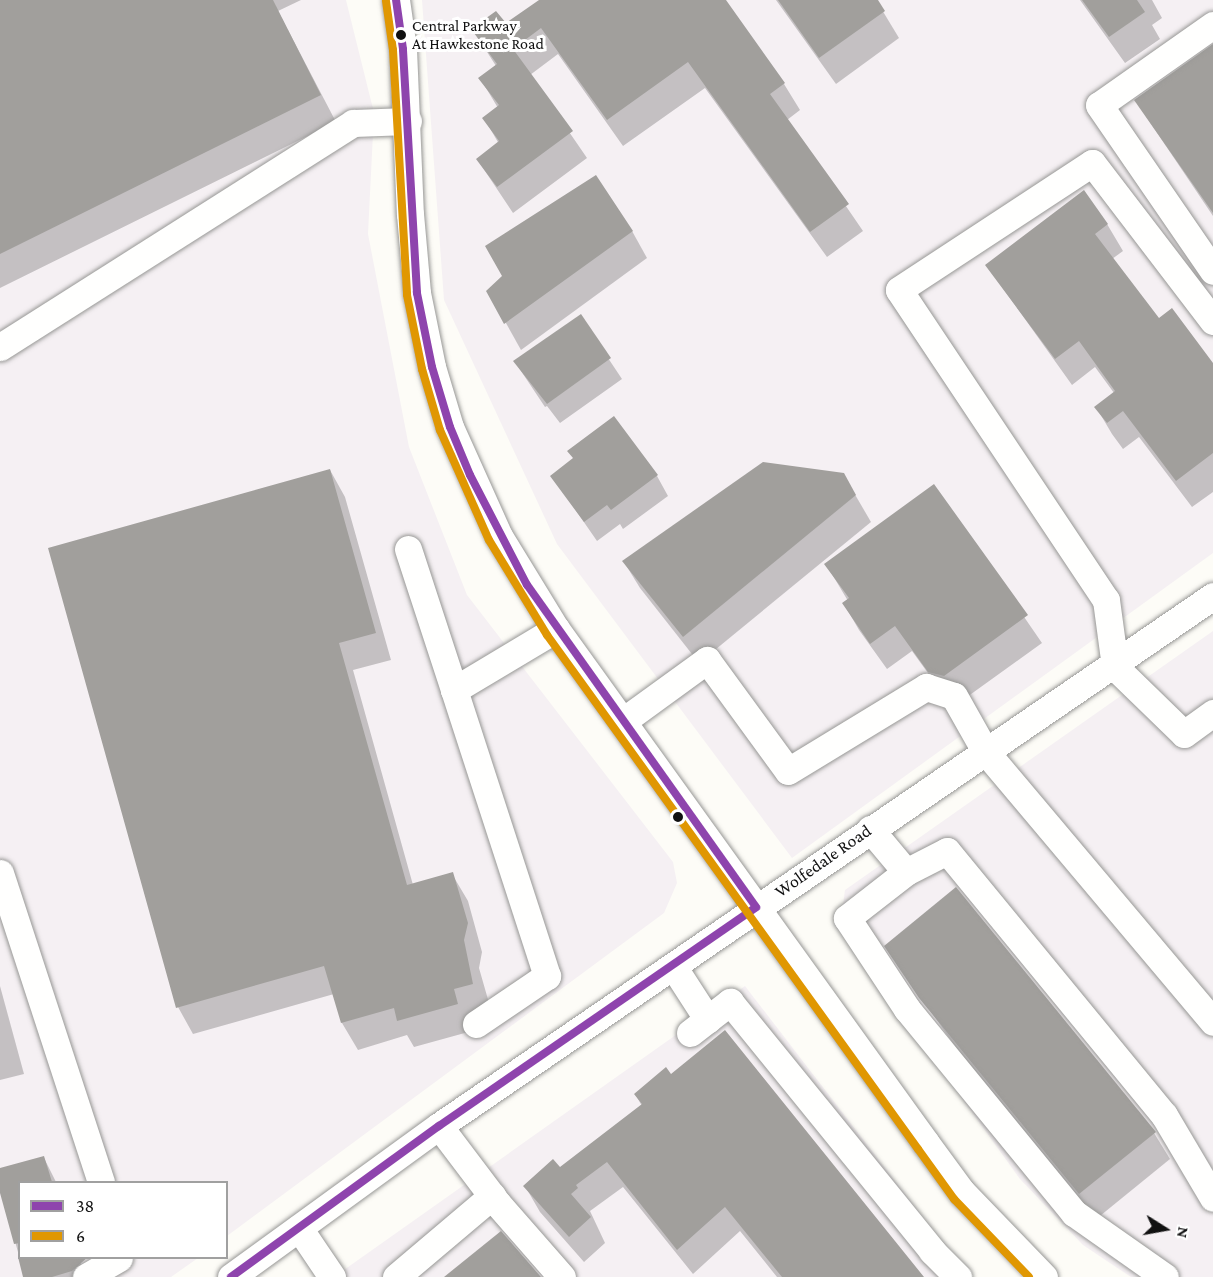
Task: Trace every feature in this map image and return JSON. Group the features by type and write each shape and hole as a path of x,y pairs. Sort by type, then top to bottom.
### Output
{"street":[{"path":"396,0 408,121 410,214 417,293 432,367 470,475 527,585 556,629 963,1192 1044,1277"},
{"path":"1213,25 1099,105 1213,271"},
{"path":"0,347 353,123 408,121"},
{"path":"1213,321 1092,164 899,290 1106,600 1115,667 1184,734 1213,713"},
{"path":"408,549 547,976 476,1023"},
{"name":"Wolfedale Road","path":"231,1277 439,1126 984,751 1115,667 1213,596"},
{"path":"454,690 556,629"},
{"path":"623,721 707,660 788,771 926,687 954,696 984,751 1213,1022"},
{"path":"870,829 906,872"},
{"path":"1165,1277 1074,1213 907,1009 847,918 906,872 947,851 1164,1115 1213,1198"},
{"path":"0,873 101,1181"},
{"path":"672,966 699,1027 730,1002 932,1251 958,1277"},
{"path":"439,1126 492,1196 562,1277"},
{"path":"396,1277 492,1196"},
{"path":"299,1228 332,1277"},
{"path":"86,1277 116,1259"},
{"path":"127,1259 133,1277"}],"shaded area":[{"path":"0,0 346,0 374,113 368,234 409,447 467,595 673,862 677,883 664,913 228,1235 228,1181 18,1181 18,1259 197,1259 171,1277 0,1277"},
{"path":"422,0 1213,0 1213,553 792,858 557,544 444,300"},
{"path":"1213,631 1213,1277 1131,1277 1083,1245 1020,1179 840,929 845,890"},
{"path":"745,986 969,1277 334,1277"}],"building":[{"path":"0,0 273,0 321,95 0,254"},
{"path":"539,0 726,0 785,83 770,94 849,204 810,232 688,62 607,120 541,28 513,49 573,131 497,187 476,159 499,141 482,118 499,105 478,78 497,64 471,29 496,11 506,23"},
{"path":"778,0 878,0 885,11 819,58"},
{"path":"1082,0 1137,0 1145,12 1109,37"},
{"path":"1213,44 1213,213 1134,100"},
{"path":"596,175 633,231 504,324 486,291 502,276 485,246"},
{"path":"1084,190 1108,224 1095,234 1159,318 1172,308 1213,363 1213,453 1176,481 1123,411 1107,423 1094,407 1115,391 1079,341 1055,359 985,265"},
{"path":"581,314 611,358 547,404 513,361"},
{"path":"614,416 658,475 611,510 607,505 584,522 550,476 573,458 567,451"},
{"path":"763,462 844,473 856,495 683,637 622,561"},
{"path":"330,469 376,633 339,643 407,885 453,872 468,923 464,940 473,984 454,989 458,1004 397,1021 394,1008 341,1023 324,966 176,1008 48,548"},
{"path":"934,484 1028,615 944,676 928,672 895,626 870,644 842,603 849,598 824,564"},
{"path":"956,887 1156,1132 1079,1194 919,998 884,946"},
{"path":"725,1030 924,1277 782,1277 725,1207 677,1250 607,1162 576,1185 578,1188 571,1194 591,1217 569,1237 523,1186 553,1159 560,1167 642,1104 634,1094 666,1067 671,1074"},
{"path":"44,1156 52,1181 18,1181 18,1243 14,1244 0,1193 0,1168"},
{"path":"501,1231 541,1277 444,1277"},
{"path":"18,1259 86,1259 72,1271 52,1277 23,1277"}],"transit line":[{"name":"38","path":"231,1277 439,1126 756,907 527,585 470,475 450,427 432,367 417,293 403,49 396,0"},
{"name":"6","path":"386,1 393,50 407,295 422,369 440,430 489,540 547,635 954,1199 1029,1277"}],"place":[{"name":"Central Parkway At Hawkestone Road","path":"401,35"}]}
